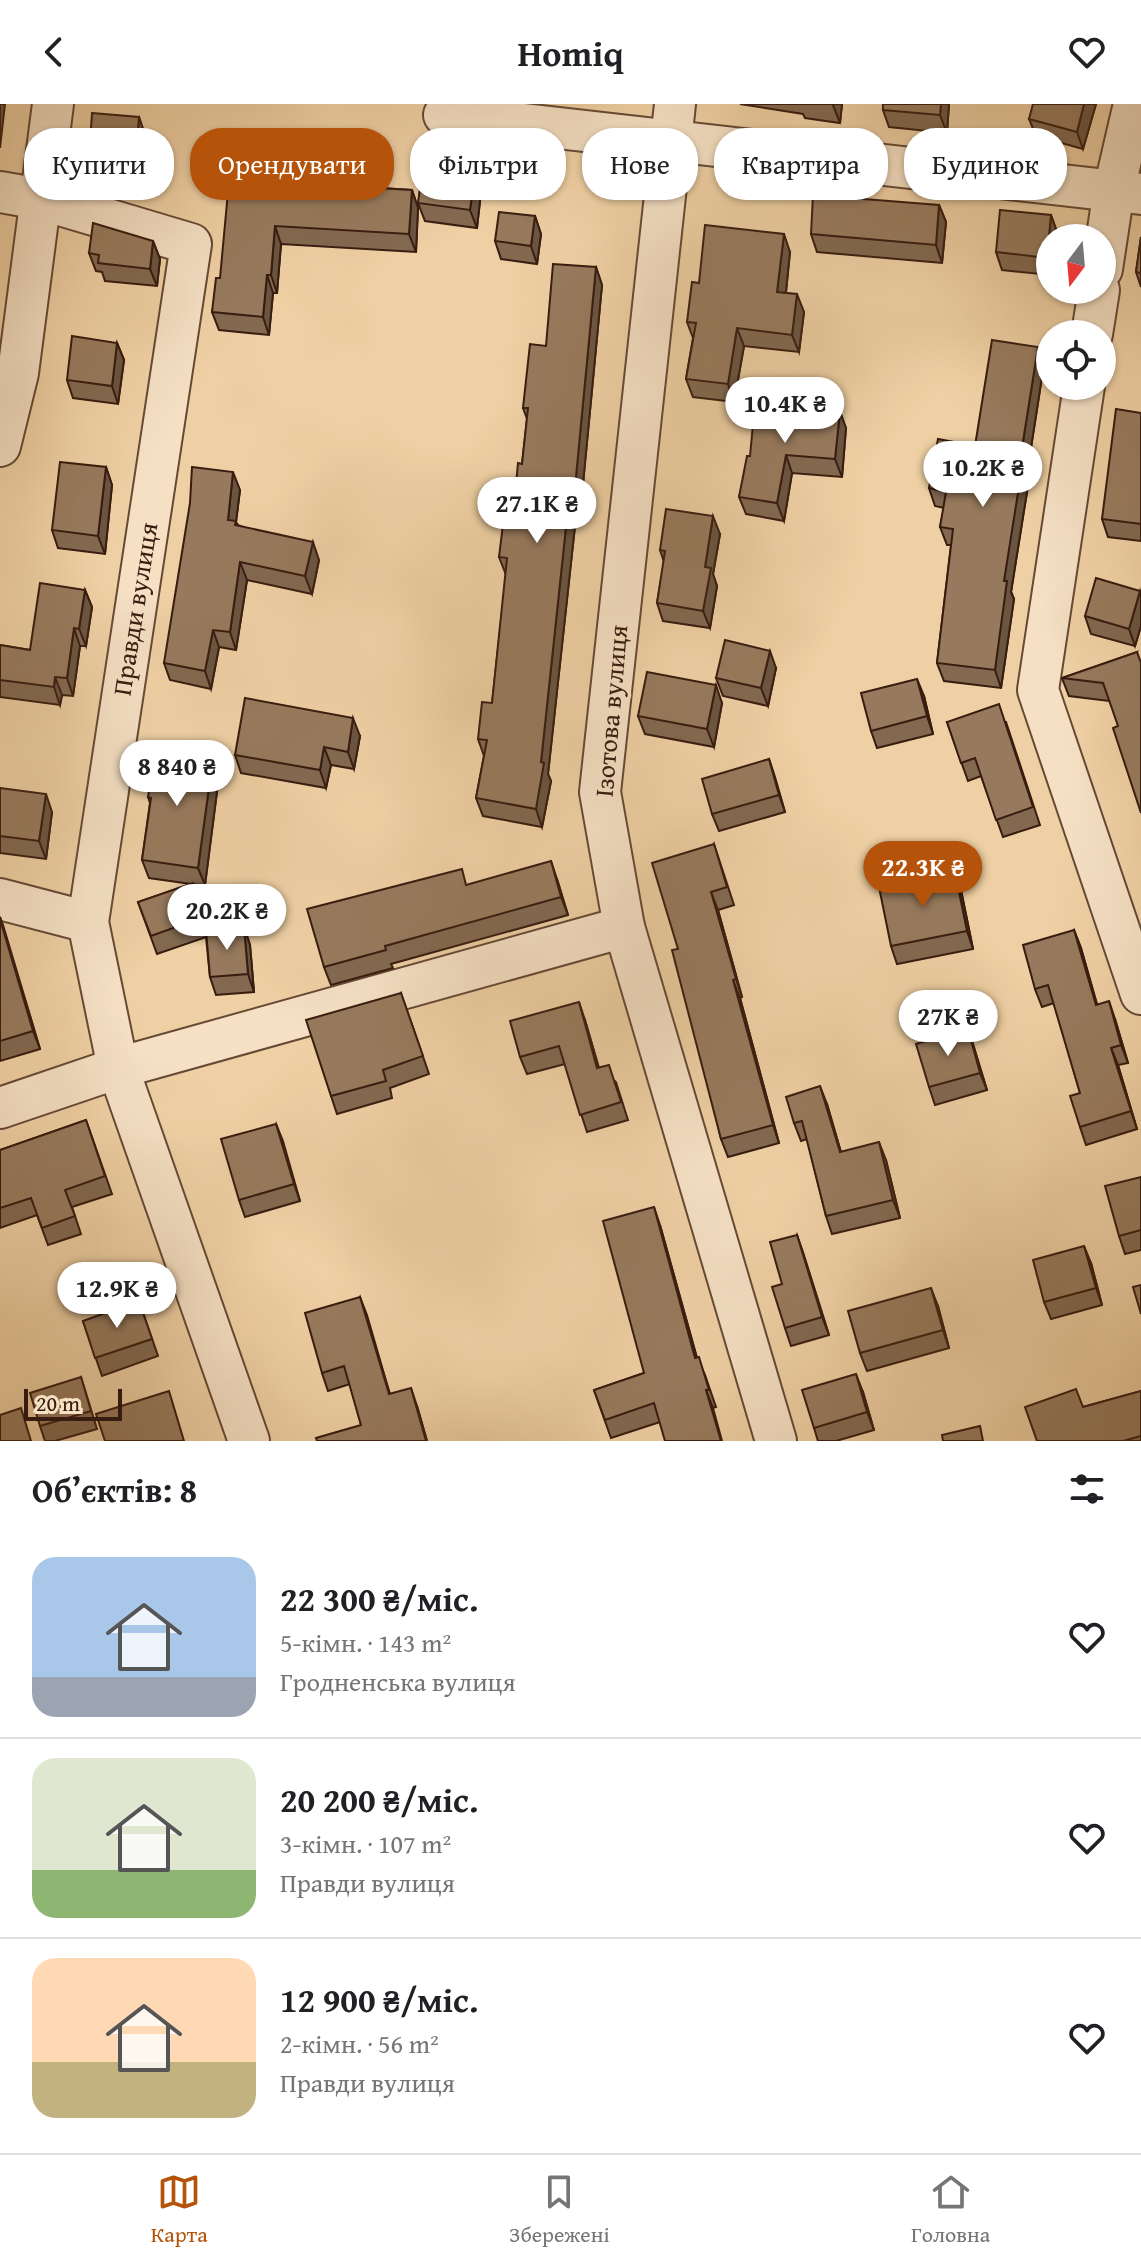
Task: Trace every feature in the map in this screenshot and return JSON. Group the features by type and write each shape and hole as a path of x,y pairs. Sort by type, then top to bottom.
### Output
{"street":[{"path":"50,128 53,104"},
{"path":"1116,228 1128,192 1134,104"},
{"path":"444,115 672,122 1128,192"},
{"name":"Ізотова вулиця","path":"672,122 600,792 624,927 776,1441"},
{"path":"0,192 24,196"},
{"path":"0,446 18,373 40,200"},
{"name":"Правди вулиця","path":"43,200 191,244 88,922 118,1068 249,1441"},
{"path":"1082,400 1038,690 1141,994"},
{"path":"0,899 88,922"},
{"path":"0,1108 118,1068 624,927"}],"building":[{"path":"883,104 941,104 940,115 883,110"},
{"path":"1033,104 1084,104 1077,132 1029,119"},
{"path":"92,113 139,117 138,128 91,128"},
{"path":"394,189 410,190 409,234 275,226 271,275 267,275 263,317 212,312 216,278 220,278 227,200 394,200"},
{"path":"418,200 471,200 470,210 418,203"},
{"path":"813,200 876,200 939,205 936,245 811,234"},
{"path":"1000,210 1051,215 1050,224 1036,224 1036,257 996,252"},
{"path":"499,212 535,216 531,246 495,241"},
{"path":"93,223 153,241 150,269 98,263 99,255 89,253"},
{"path":"705,225 784,234 777,292 797,294 792,335 737,328 728,384 686,379 696,323 687,322 692,282 699,283"},
{"path":"1141,237 1141,273 1136,272"},
{"path":"553,264 596,267 573,508 568,508 541,762 544,763 536,809 476,798 487,740 478,739 482,702 492,703 507,558 499,557 504,516 513,517 518,463 522,464 528,408 523,408 530,344 546,346"},
{"path":"72,336 117,343 112,386 67,380"},
{"path":"992,340 1036,347 995,670 937,663 953,529 940,527 946,492 929,488 938,439 975,446"},
{"path":"755,403 840,411 835,459 786,455 777,503 739,497 747,456 750,456"},
{"path":"1116,409 1141,413 1141,524 1102,519"},
{"path":"60,462 106,467 98,536 52,530"},
{"path":"192,467 233,472 228,520 236,521 235,525 313,542 305,576 240,562 230,632 213,630 205,671 164,663 190,503"},
{"path":"666,509 713,516 705,567 711,568 703,611 657,603 665,551 660,550"},
{"path":"1096,578 1140,591 1129,629 1085,616"},
{"path":"40,583 85,590 79,629 74,628 67,678 55,677 54,687 0,680 0,645 30,650"},
{"path":"725,640 770,651 761,688 716,678"},
{"path":"1137,652 1141,663 1141,813 1113,728 1118,726 1103,683 1062,678"},
{"path":"647,672 716,685 707,729 638,716"},
{"path":"917,679 927,716 871,731 861,693"},
{"path":"245,698 353,718 348,752 324,747 320,770 235,755"},
{"path":"999,704 1033,807 996,820 975,758 961,763 947,722"},
{"path":"156,749 213,758 198,868 142,860"},
{"path":"769,759 779,795 712,814 702,779"},
{"path":"0,788 46,794 39,841 0,836"},
{"path":"714,844 727,887 711,892 773,1125 721,1139 672,950 678,949 652,863"},
{"path":"551,861 561,897 385,946 386,950 324,967 307,909 462,869 466,885"},
{"path":"955,872 967,931 891,946 879,887"},
{"path":"193,883 204,917 151,936 138,902"},
{"path":"0,919 33,1031 0,1041"},
{"path":"244,927 248,974 210,977 206,930"},
{"path":"1074,930 1096,1005 1109,1001 1121,1045 1111,1048 1131,1111 1080,1127 1070,1096 1080,1093 1048,985 1035,989 1023,945"},
{"path":"401,993 423,1056 383,1070 386,1081 331,1096 306,1020"},
{"path":"579,1002 597,1068 609,1065 621,1102 580,1115 559,1046 520,1057 510,1021"},
{"path":"968,1029 980,1073 929,1087 916,1044"},
{"path":"820,1086 840,1152 879,1142 893,1200 826,1216 802,1121 794,1123 786,1097"},
{"path":"86,1120 105,1176 65,1190 75,1216 42,1228 31,1198 0,1208 0,1150"},
{"path":"276,1124 294,1184 239,1200 221,1139"},
{"path":"1141,1177 1141,1230 1119,1236 1105,1186"},
{"path":"654,1207 695,1358 699,1357 709,1390 706,1390 721,1441 665,1441 654,1403 605,1420 594,1390 644,1373 603,1221"},
{"path":"797,1235 822,1317 785,1328 772,1287 782,1284 770,1242"},
{"path":"1084,1246 1096,1288 1044,1302 1033,1260"},
{"path":"1141,1285 1141,1314 1133,1287"},
{"path":"931,1288 943,1330 860,1353 848,1311"},
{"path":"360,1297 389,1394 411,1388 426,1441 317,1441 316,1438 361,1425 344,1366 322,1373 305,1313"},
{"path":"139,1301 152,1339 95,1358 83,1321"},
{"path":"856,1374 867,1412 814,1428 802,1390"},
{"path":"81,1377 91,1411 40,1426 30,1393"},
{"path":"1076,1389 1083,1407 1141,1391 1141,1436 1123,1441 1037,1441 1025,1407"},
{"path":"169,1391 184,1441 105,1441 96,1414"},
{"path":"21,1408 31,1441 0,1441 0,1415"},
{"path":"980,1426 983,1441 943,1441 942,1435"}]}
